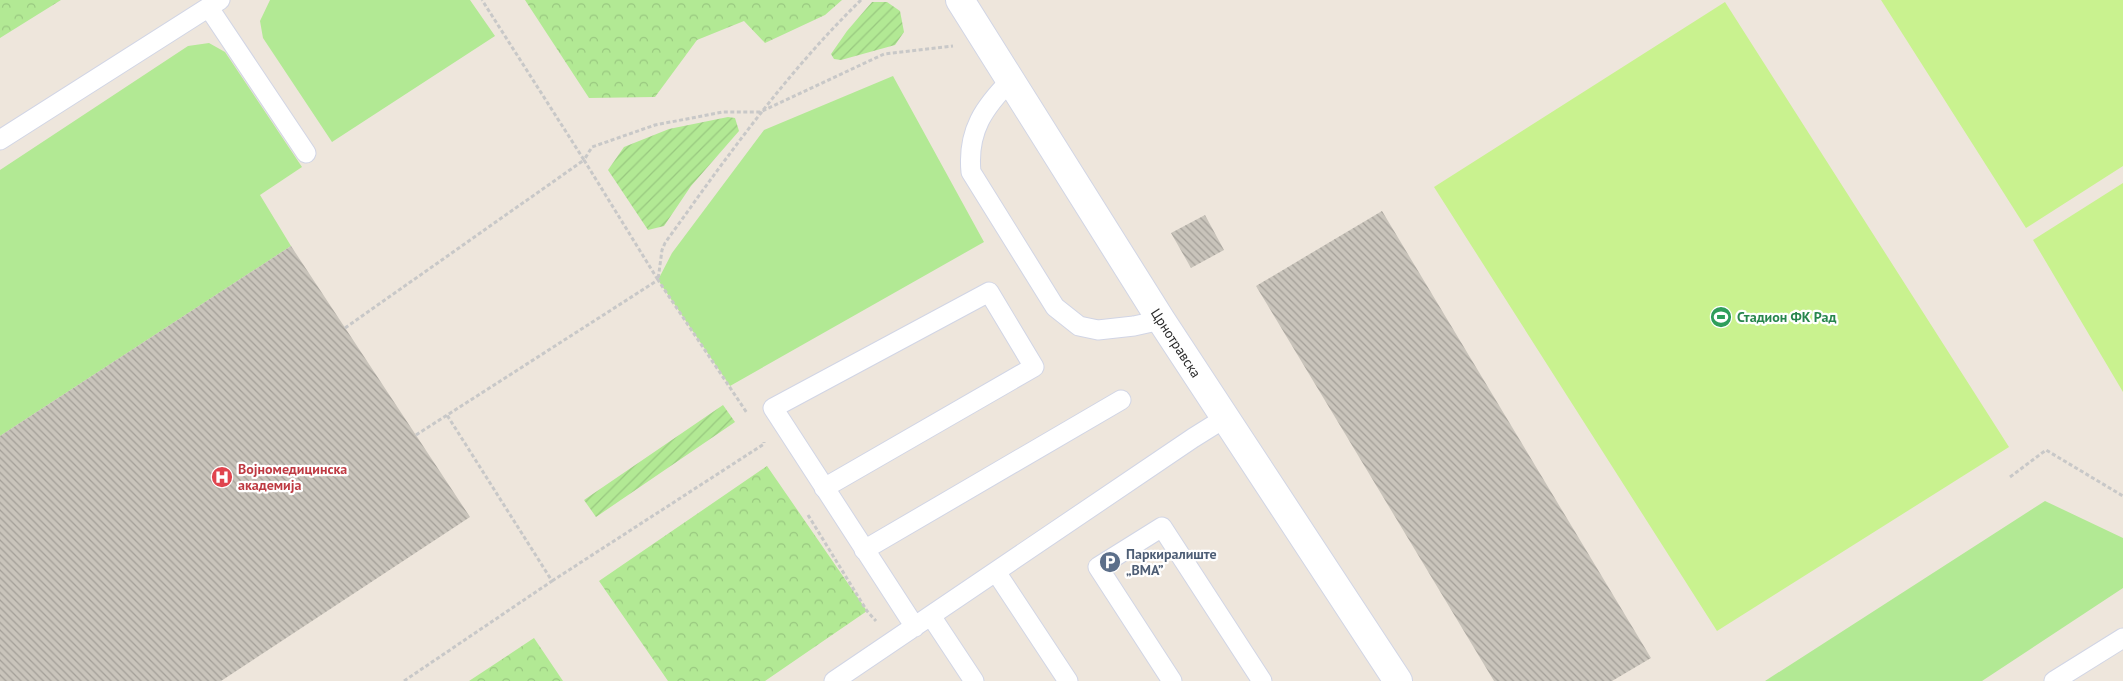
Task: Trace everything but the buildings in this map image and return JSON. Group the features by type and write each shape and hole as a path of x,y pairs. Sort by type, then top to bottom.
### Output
{"main road":[{"name":"Црнотравска","path":"960,0 1012,79 1161,320 1398,681"}],"lane":[{"path":"0,140 214,4 306,153"},
{"path":"1012,79 990,101 971,139 969,153 971,172 976,181 1055,307 1079,326 1098,330 1134,326 1161,320"},
{"path":"824,488 1034,367 989,292 772,408 864,550 915,627"},
{"path":"864,550 1121,400"},
{"path":"834,681 856,675 892,641 1225,418"},
{"path":"1172,681 1098,567 1162,527 1262,681"},
{"path":"996,572 1068,681"},
{"path":"931,616 974,681"},
{"path":"2054,681 2123,638"}],"path":[{"path":"482,0 658,280 749,416"},
{"path":"416,435 658,280 662,250 665,243 760,112 831,29 861,0"},
{"path":"345,328 584,160 592,147 654,125 723,112 760,112 884,54 956,46"},
{"path":"447,415 552,581"},
{"path":"760,437 770,452"},
{"path":"404,681 552,581 764,444"},
{"path":"2010,476 2046,450 2123,496"},
{"path":"806,511 867,611 892,641"}],"green space":[{"path":"0,0 61,0 0,38"},
{"path":"270,0 470,0 495,36 332,142 263,38 260,21"},
{"path":"525,0 842,0 825,15 765,43 744,21 697,40 655,97 589,98"},
{"path":"1881,0 2123,0 2123,166 2026,228"},
{"path":"872,2 887,2 900,11 904,32 895,45 841,60 834,59 831,54 847,31"},
{"name":"Стадион ФК Рад","path":"1725,2 2009,447 1717,631 1434,187"},
{"path":"209,43 225,52 302,167 260,195 291,246 0,436 0,170 188,46"},
{"path":"893,76 984,242 730,386 658,280 672,253 764,130"},
{"path":"728,117 735,118 739,131 691,186 664,226 648,230 608,170 624,147 669,129"},
{"path":"2123,183 2123,392 2033,240"},
{"path":"723,405 735,422 596,517 584,500"},
{"path":"767,466 867,611 765,681 668,681 599,581"},
{"path":"2045,501 2123,538 2123,588 1982,681 1765,681"},
{"path":"534,638 563,681 469,681"}],"place":[{"name":"Стадион ФК Рад","path":"1721,317"},
{"name":"Војномедицинска академија","path":"222,477"},
{"name":"Паркиралиште „ВМА”","path":"1110,562"}]}
